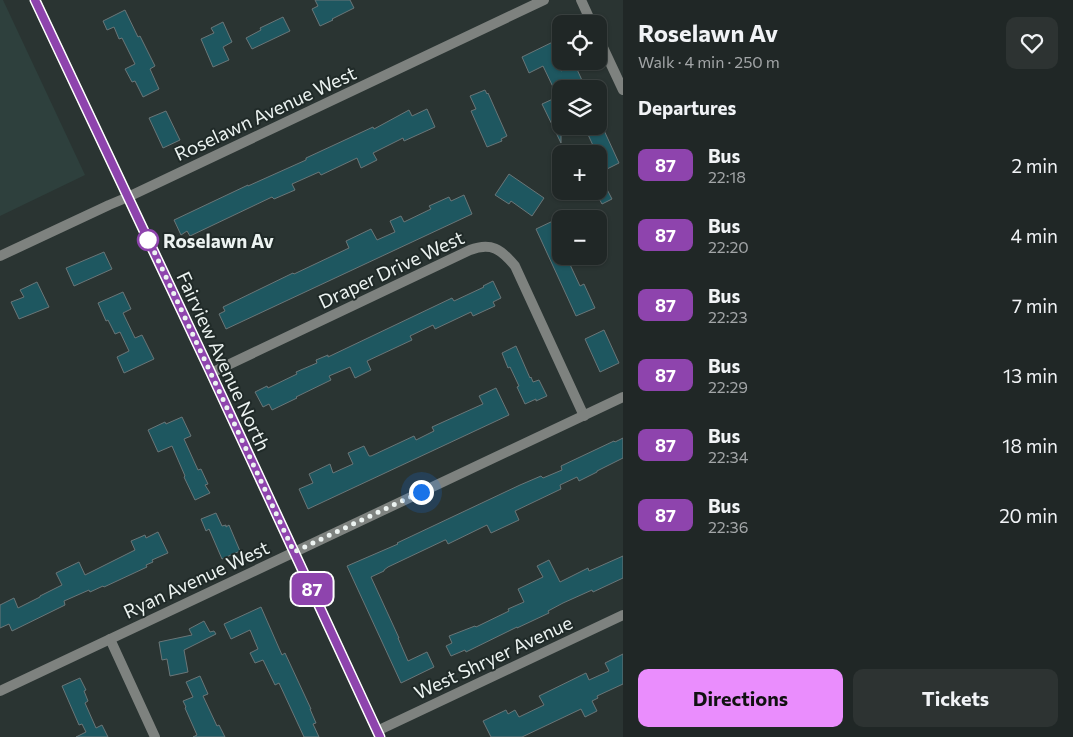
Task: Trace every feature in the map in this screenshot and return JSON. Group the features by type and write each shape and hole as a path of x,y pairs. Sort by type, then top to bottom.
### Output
{"street":[{"name":"Fairview Avenue North","path":"35,0 211,373 378,734"},
{"name":"Roselawn Avenue West","path":"0,256 544,0"},
{"path":"581,0 588,15"},
{"path":"607,56 623,90"},
{"name":"Draper Drive West","path":"211,373 470,250 481,246 490,246 500,250 515,266 584,416"},
{"name":"Ryan Avenue West","path":"0,691 623,397"},
{"name":"West Shryer Avenue","path":"378,734 623,615"},
{"path":"110,639 155,737"}],"shaded area":[{"path":"0,0 3,0 85,175 0,216"}],"building":[{"path":"315,0 350,0 354,8 320,26 312,9 318,6"},
{"path":"125,10 155,66 150,69 159,89 143,97 135,81 132,82 125,69 135,64 122,38 119,39 114,27 107,30 103,21"},
{"path":"283,17 290,31 252,49 246,38 261,30 260,28"},
{"path":"223,22 232,42 223,47 229,60 213,67 201,39 214,33 211,28"},
{"path":"552,42 552,70 577,70 582,80 552,80 552,85 543,66 529,73 522,57"},
{"path":"485,90 507,136 501,139 502,141 487,147 471,111 476,109 470,96"},
{"path":"552,99 552,125 542,104"},
{"path":"427,109 435,127 404,141 403,138 373,153 377,160 361,168 357,158 321,175 319,172 292,184 295,190 274,199 272,197 190,236 187,231 181,235 174,220 306,160 306,158 373,127 374,129 409,110 412,116"},
{"path":"166,111 180,140 163,148 149,118"},
{"path":"588,135 606,135 619,163 607,169 607,145 593,145"},
{"path":"509,174 544,198 532,216 511,201 509,204 495,195"},
{"path":"607,189 612,199 602,204 600,200 607,200"},
{"path":"464,195 472,214 226,329 219,314 225,311 223,307 349,248 346,241 371,229 377,240 395,232 390,221 401,216 404,222 431,209 429,206 449,197 451,201"},
{"path":"552,221 552,264 536,229"},
{"path":"104,252 112,269 74,286 66,268"},
{"path":"553,265 570,265 580,286 584,284 595,308 576,316"},
{"path":"493,281 501,298 493,302 495,306 473,316 471,312 435,329 433,325 410,336 412,340 367,361 371,370 355,378 350,367 329,376 331,380 272,410 269,404 263,407 255,392 297,374 296,372 317,363 316,360 328,355 328,357 452,298 454,301"},
{"path":"37,282 49,307 19,319 11,302 24,297 20,290"},
{"path":"123,292 131,309 123,313 135,338 142,335 154,359 124,373 117,357 129,351 120,332 115,334 108,320 106,321 98,303"},
{"path":"604,330 619,363 600,372 585,339"},
{"path":"516,346 530,378 533,382 539,380 547,396 525,404 517,387 519,386 510,367 508,368 502,353"},
{"path":"496,388 509,415 308,509 299,489 313,483 309,474 330,464 333,473 353,464 348,453 364,446 369,456 371,456 414,436 416,440 434,431 432,427 483,404 479,396"},
{"path":"182,417 191,436 184,439 198,470 201,469 208,484 205,485 210,493 195,500 172,446 158,452 148,430"},
{"path":"623,438 623,458 579,481 577,477 560,485 561,489 515,511 519,520 491,533 487,525 448,544 445,540 371,577 408,661 427,652 434,667 401,683 347,566 398,544 520,485 562,470 561,466"},
{"path":"216,513 222,526 226,525 226,527 229,525 240,551 222,559 209,529 206,531 201,519"},
{"path":"158,532 168,553 152,560 153,562 146,565 147,567 104,587 90,592 89,590 64,601 65,605 12,631 9,624 0,628 0,605 14,598 18,608 62,585 56,573 79,562 85,575 135,550 131,541 145,535 146,538"},
{"path":"623,556 623,578 563,603 548,611 549,613 466,652 465,650 451,656 446,646 452,643 449,636 476,627 524,602 518,589 543,577 537,566 549,560 560,582 588,568 589,571"},
{"path":"261,607 282,655 285,653 311,709 316,723 313,724 319,737 304,737 279,683 275,685 263,660 255,663 250,653 258,649 250,630 231,639 224,624"},
{"path":"204,621 210,632 214,631 216,634 184,650 188,672 170,676 167,659 162,660 159,642 192,635 189,629"},
{"path":"623,654 623,684 597,696 598,698 592,701 597,711 585,717 581,709 522,737 491,737 483,721 506,710 508,714 515,710 519,717 544,705 539,696 586,673 589,680 609,671 605,663"},
{"path":"200,676 208,694 203,696 217,726 219,725 225,737 193,737 197,735 183,701 193,697 186,682"},
{"path":"80,678 86,690 84,691 88,701 85,703 96,728 102,725 108,737 76,737 86,732 82,724 79,725 62,686"}],"bus line":[{"name":"87","path":"35,0 380,737"}],"place":[{"name":"Roselawn Av","path":"148,240"}],"route":[{"path":"148,240 146,234 294,552 421,492"}]}
